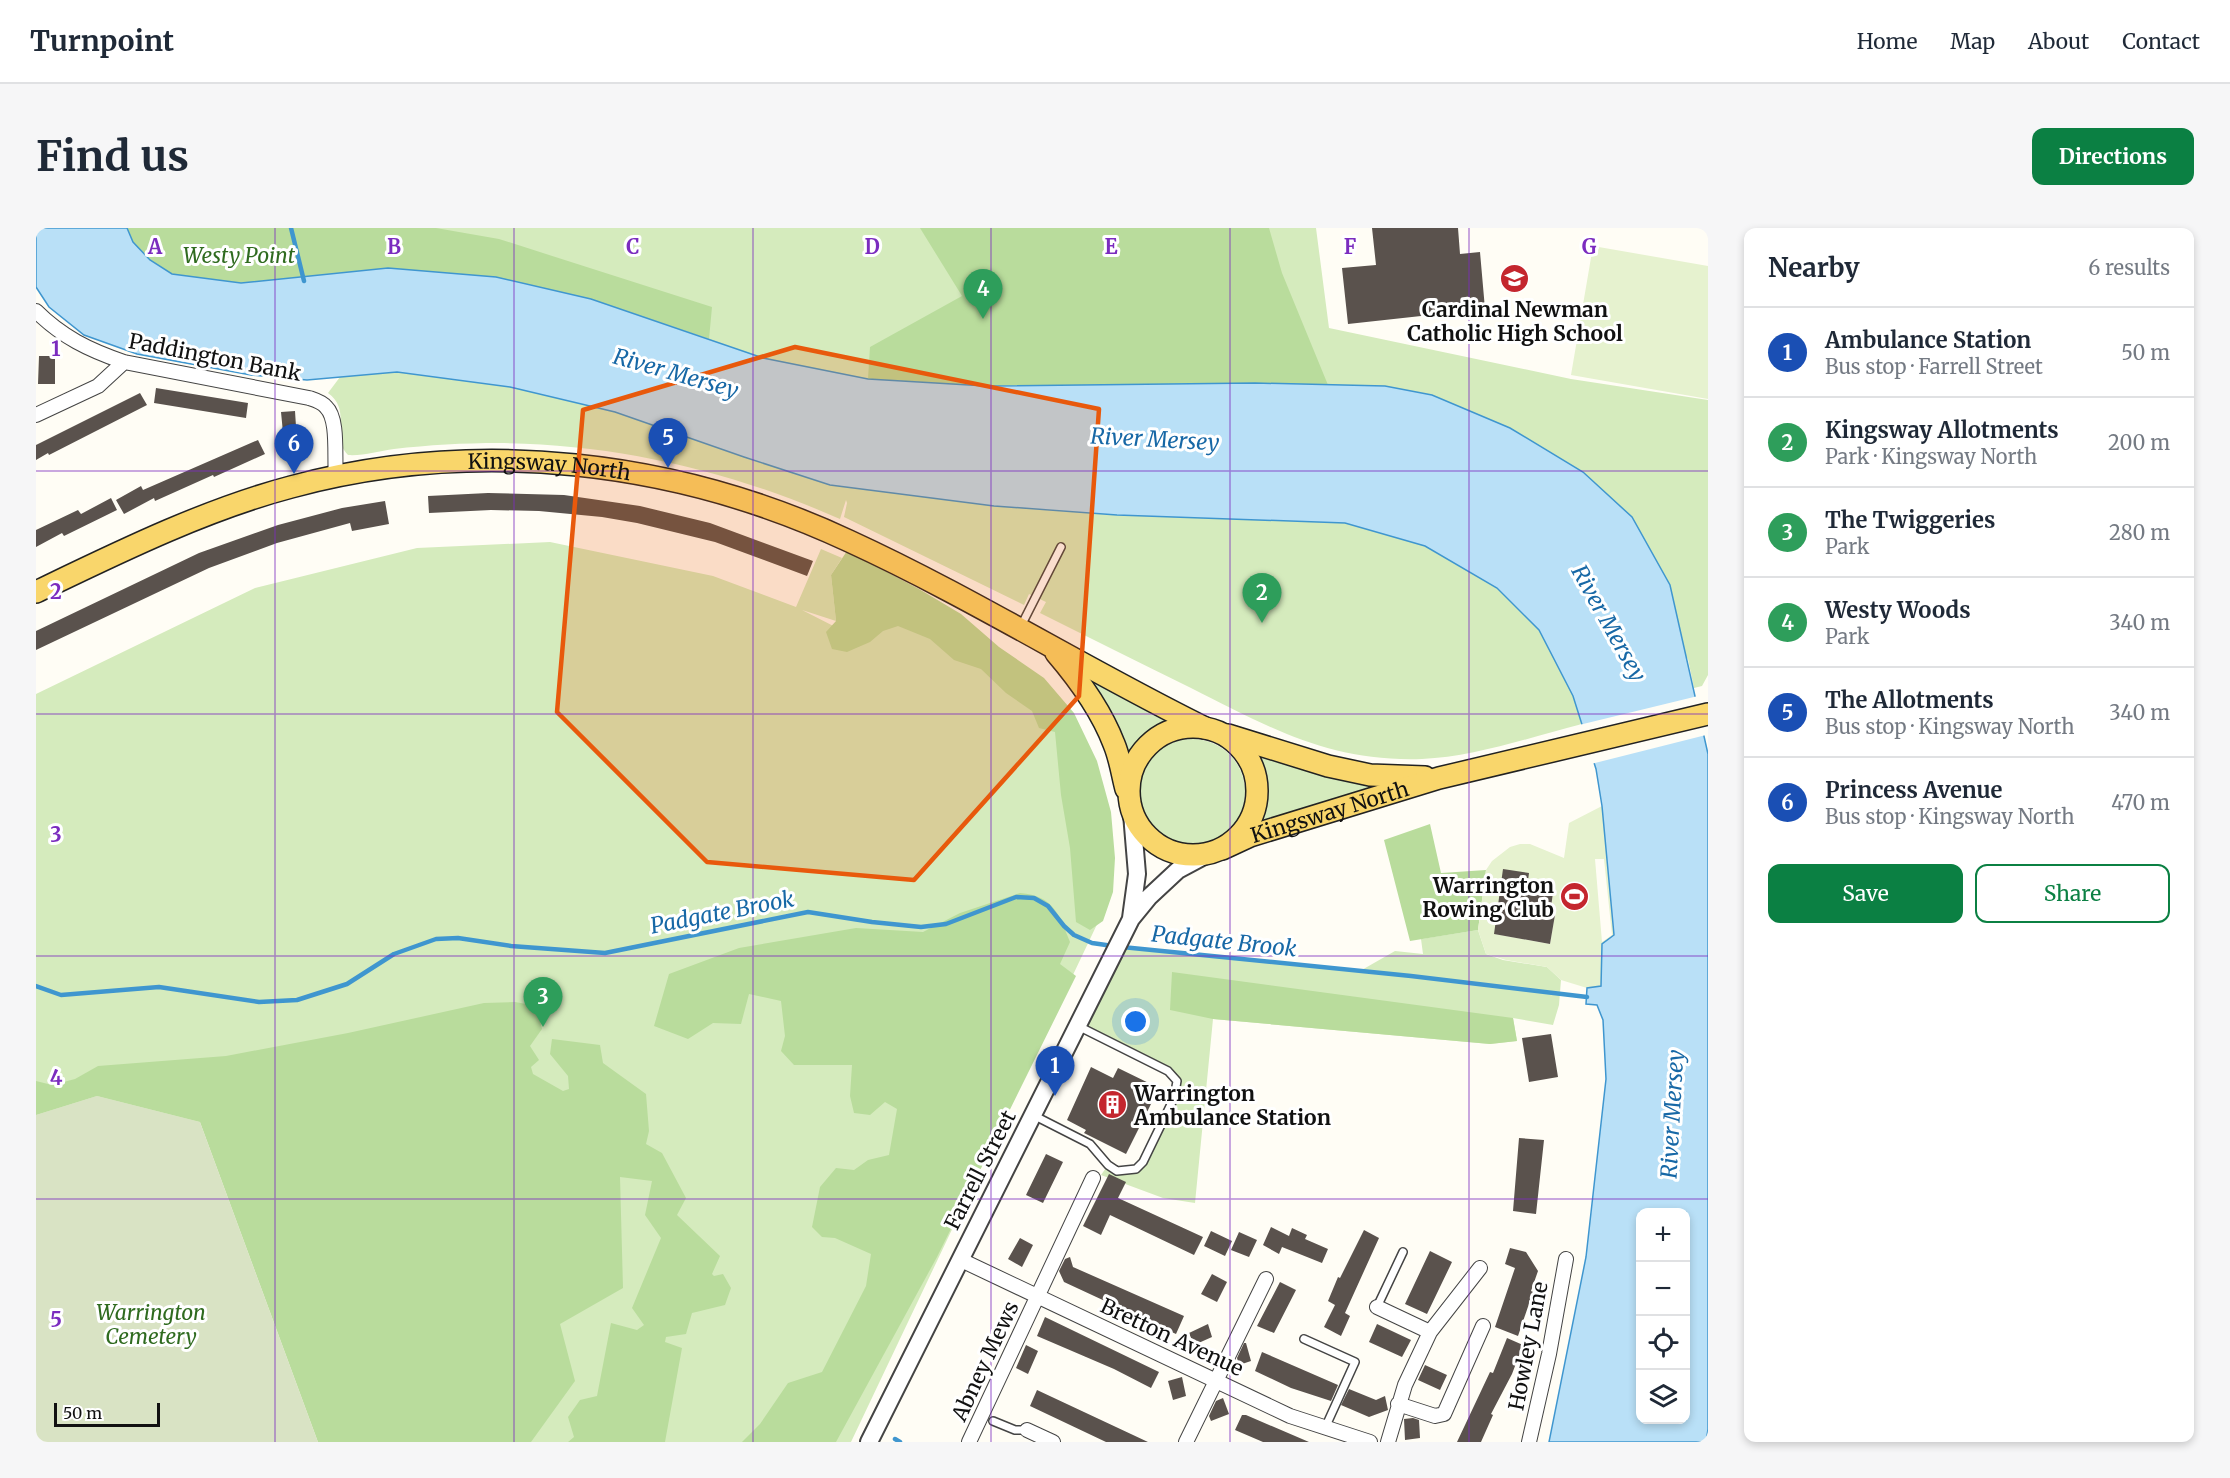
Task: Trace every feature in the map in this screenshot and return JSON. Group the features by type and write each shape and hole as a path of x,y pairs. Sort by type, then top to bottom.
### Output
{"main road":[{"name":"Kingsway North","path":"37,589 211,514 290,487 336,476 418,464 501,460 605,468 666,478 727,495 784,514 847,540 933,582 1212,730 1287,754 1370,775 1439,778"},
{"name":"Kingsway North","path":"1048,644 1077,678 1097,707 1115,745 1130,807"},
{"name":"Kingsway North","path":"1215,852 1250,836 1439,778 1708,714"},
{"path":"1184,727 1212,730 1236,744 1249,760 1256,779 1256,800 1250,820 1238,837 1215,852 1189,856 1171,852 1154,844 1141,831 1130,807 1129,780 1136,760 1148,744 1165,733 1184,727"}],"street":[{"name":"Paddington Bank","path":"36,311 71,341 124,362 320,402 331,414 333,423 336,476"},
{"path":"36,415 98,386 124,362"},
{"name":"Farrell Street","path":"1129,923 1137,874 1130,807"},
{"name":"Farrell Street","path":"869,1442 1129,923 1149,897 1178,870 1215,852"},
{"name":"Abney Mews","path":"969,1442 1093,1178"},
{"name":"Howley Lane","path":"1529,1442 1545,1375 1566,1259"},
{"name":"Bretton Avenue","path":"961,1260 1290,1416 1370,1442"},
{"path":"1388,1442 1398,1404 1430,1332 1480,1268"},
{"path":"1186,1442 1266,1279"},
{"path":"1377,1307 1430,1332"},
{"path":"1398,1404 1435,1416 1444,1414 1483,1326"},
{"path":"1027,1430 1047,1441"}],"lane":[{"path":"1020,628 1061,547"},
{"path":"1034,1115 1090,1144 1108,1165 1117,1171 1136,1168 1143,1162 1174,1098 1177,1081 1168,1071 1078,1026"},
{"path":"1377,1307 1403,1252"},
{"path":"1304,1339 1355,1362 1325,1428"},
{"path":"993,1421 1015,1430 1027,1430"}],"highlighted area":[{"path":"795,347 1099,409 1079,696 914,880 707,862 557,712 583,410"}],"green space":[{"name":"Westy Point","path":"127,228 1316,228 1329,328 1571,379 1708,400 1708,675 1702,686 1694,688 1688,659 1432,395 1385,386 868,379 763,358 591,299 388,268 320,275"},
{"name":"Westy Point","path":"127,228 436,228 499,239 712,307 709,339 591,299 388,268 241,283 172,274 150,260 133,242"},
{"path":"920,228 1269,228 1282,273 1328,385 1255,383 986,386 868,379 870,347 962,296"},
{"path":"1593,246 1708,266 1708,399 1571,375"},
{"path":"397,372 510,387 615,412 830,485 994,506 1117,515 1345,523 1425,546 1497,588 1539,630 1573,696 1582,724 1462,755 1422,759 1358,755 1302,740 1275,729 1040,613 1046,602 1029,594 1024,605 844,517 846,500 840,519 757,487 673,463 587,449 543,445 446,444 348,455 341,441 339,408 328,393 340,377"},
{"path":"550,542 713,576 796,607 821,549 842,558 831,575 836,621 802,610 853,636 880,577 1067,707 1110,897 851,1442 318,1442 200,1122 36,1115 36,694 255,588 417,548"},
{"path":"847,551 961,614 999,647 1044,678 1074,713 1097,761 1111,812 1115,858 1113,892 1103,921 1090,930 1076,922 1070,848 1061,795 1055,732 1039,728 1032,711 1006,693 981,669 954,660 930,639 898,626 883,631 870,642 847,652 832,649 826,632 836,621 831,575"},
{"path":"1066,655 1170,719 1152,730 1126,757"},
{"path":"1192,739 1212,743 1230,754 1241,772 1245,792 1241,812 1230,830 1212,841 1192,845 1172,841 1154,830 1143,812 1139,792 1143,772 1154,754 1172,743"},
{"path":"1254,751 1394,781 1258,823 1265,786 1262,770"},
{"name":"Warrington Rowing Club","path":"1602,806 1614,936 1602,944 1601,986 1587,988 1561,980 1547,967 1486,954 1478,930 1486,870 1492,861 1510,847 1520,844 1530,844 1564,858 1569,823","holes":["1595,859 1604,859 1612,935 1602,942","1539,891 1553,893 1550,914 1555,915 1550,944 1495,934"]},
{"path":"1430,824 1441,873 1486,870 1478,930 1410,941 1384,840"},
{"path":"1020,893 1041,898 1054,908 1070,942 1060,964 1076,976 937,1257 836,1442 742,1442 760,1424 788,1383 822,1372 866,1286 871,1254 835,1238 822,1237 812,1227 820,1187 836,1168 854,1170 868,1160 889,1155 897,1109 885,1102 870,1115 854,1113 850,1096 852,1065 794,1065 781,1051 785,1036 781,1001 749,994 741,1024 713,1023 688,1039 654,1026 669,974 739,948 856,928 923,932 960,913"},
{"path":"1478,930 1486,954 1503,960 1547,967 1561,980 1559,1005 1553,1025 1513,1018 1517,1041 1490,1044 1213,1019 1195,1203 1163,1198 1101,1175 1108,1165 1117,1171 1136,1169 1177,1088 1173,1075 1085,1029 1126,948 1360,971 1395,951 1423,954 1421,939"},
{"path":"1172,972 1513,1018 1517,1041 1490,1044 1213,1019 1170,1010"},
{"path":"515,1002 537,1006 542,1029 530,1046 539,1060 531,1067 533,1074 563,1091 569,1089 568,1076 550,1054 552,1039 600,1045 603,1063 646,1094 649,1131 646,1144 662,1153 686,1198 677,1215 720,1256 712,1274 714,1276 723,1274 731,1288 725,1305 692,1313 686,1334 666,1337 665,1342 682,1348 665,1442 568,1442 574,1437 568,1417 580,1400 597,1396 611,1323 637,1330 644,1325 632,1308 661,1238 645,1215 652,1181 620,1177 623,1288 560,1324 575,1381 531,1442 318,1442 200,1122 97,1096 36,1115 36,1081 52,1085 75,1079 98,1066 226,1056 348,1033 484,1003"},
{"name":"Warrington Cemetery","path":"97,1096 200,1122 318,1442 36,1442 36,1115"}],"water":[{"name":"River Mersey","path":"36,228 127,228 133,242 150,260 172,274 241,283 388,268 496,277 591,299 763,358 868,379 986,386 1255,383 1385,386 1432,395 1510,428 1583,472 1632,517 1670,585 1708,754 1708,1429 1706,1442 1549,1442 1586,1257 1606,1079 1603,1020 1597,1005 1586,1004 1587,988 1601,986 1602,944 1614,935 1602,806 1596,769 1573,696 1539,630 1497,588 1425,546 1345,523 1117,515 994,506 830,485 615,412 510,387 397,372 307,380 251,375 137,354 84,335 49,307 36,287"}],"pier":[{"path":"1698,696 1706,735 1591,764 1579,725"}],"building":[{"path":"1372,228 1458,228 1460,254 1480,252 1485,309 1348,324 1342,268 1376,265"},
{"path":"39,356 55,356 55,384 38,384"},
{"path":"156,388 248,403 246,418 154,403"},
{"path":"140,393 147,405 36,460 36,445"},
{"path":"295,411 297,442 284,443 281,412"},
{"path":"258,440 265,454 214,477 213,475 155,501 154,498 124,514 116,500 141,486 143,490"},
{"path":"488,493 564,495 640,506 710,523 813,561 807,576 715,542 602,517 539,511 491,510 429,513 428,496"},
{"path":"111,498 117,510 64,536 62,533 36,547 36,530 78,510 81,514"},
{"path":"385,501 389,524 352,531 350,523 277,543 209,568 36,650 36,631 199,553 278,525 342,508"},
{"name":"Warrington Rowing Club","path":"1503,869 1529,873 1527,888 1553,893 1550,914 1555,915 1550,944 1494,934"},
{"path":"1551,1034 1558,1077 1529,1082 1522,1038"},
{"name":"Warrington Ambulance Station","path":"1091,1067 1113,1078 1118,1068 1159,1088 1126,1154 1084,1133 1086,1130 1067,1120"},
{"path":"1519,1138 1544,1140 1536,1214 1513,1211"},
{"path":"1046,1154 1063,1162 1043,1203 1026,1195"},
{"path":"1109,1174 1126,1182 1118,1198 1203,1237 1194,1255 1110,1215 1101,1235 1083,1226"},
{"path":"1271,1227 1289,1236 1292,1228 1307,1235 1305,1239 1328,1249 1322,1263 1282,1247 1279,1254 1263,1245"},
{"path":"1364,1230 1379,1238 1345,1313 1350,1316 1341,1336 1324,1327 1335,1305 1328,1301 1338,1277 1340,1278"},
{"path":"1211,1231 1232,1241 1225,1256 1204,1246"},
{"path":"1239,1232 1257,1240 1249,1257 1231,1250"},
{"path":"1020,1238 1033,1245 1022,1267 1008,1259"},
{"path":"1510,1248 1526,1252 1538,1271 1518,1336 1495,1327 1515,1268 1505,1264"},
{"path":"1430,1251 1452,1262 1427,1314 1405,1304"},
{"path":"1070,1257 1073,1267 1184,1316 1176,1334 1064,1282 1059,1271 1065,1259"},
{"path":"1212,1274 1227,1282 1217,1302 1201,1294"},
{"path":"1280,1282 1296,1290 1274,1333 1257,1326"},
{"path":"1045,1317 1159,1372 1151,1388 1114,1369 1037,1336"},
{"path":"1208,1324 1212,1337 1194,1345 1189,1333"},
{"path":"1377,1324 1411,1340 1402,1357 1369,1342"},
{"path":"1507,1338 1523,1345 1512,1374 1491,1414 1493,1415 1481,1442 1457,1442 1490,1372 1493,1373"},
{"path":"1246,1343 1251,1361 1239,1365 1237,1358"},
{"path":"1026,1345 1038,1351 1028,1374 1016,1368"},
{"path":"1262,1352 1338,1385 1331,1401 1291,1388 1255,1371"},
{"path":"1425,1365 1447,1375 1440,1390 1418,1380"},
{"path":"1182,1377 1186,1396 1173,1400 1168,1381"},
{"path":"1349,1389 1376,1400 1385,1396 1388,1410 1369,1417 1341,1405"},
{"path":"1037,1390 1148,1442 1106,1442 1030,1406"},
{"path":"1223,1398 1229,1414 1211,1421 1209,1416 1216,1401"},
{"path":"1242,1415 1309,1442 1263,1442 1235,1430"},
{"path":"1404,1419 1419,1420 1420,1438 1405,1440"}],"waterway":[{"path":"291,228 304,281"},
{"name":"Padgate Brook","path":"36,986 61,995 159,987 259,1002 297,1000 347,984 394,954 436,939 458,938 511,946 605,953 808,912 921,927 946,924 1016,897 1034,898 1048,906 1074,935 1092,943 1113,946"},
{"name":"Padgate Brook","path":"1122,947 1411,976 1587,997"},
{"path":"895,1439 900,1442"}],"place":[{"name":"Cardinal Newman Catholic High School","path":"1515,278"},
{"name":"Westy Woods","path":"983,319"},
{"name":"The Allotments","path":"668,468"},
{"name":"Princess Avenue","path":"294,474"},
{"name":"Kingsway Allotments","path":"1262,623"},
{"name":"Warrington Rowing Club","path":"1575,897"},
{"name":"The Twiggeries","path":"543,1027"},
{"name":"Ambulance Station","path":"1055,1096"},
{"name":"Warrington Ambulance Station","path":"1113,1105"}]}
